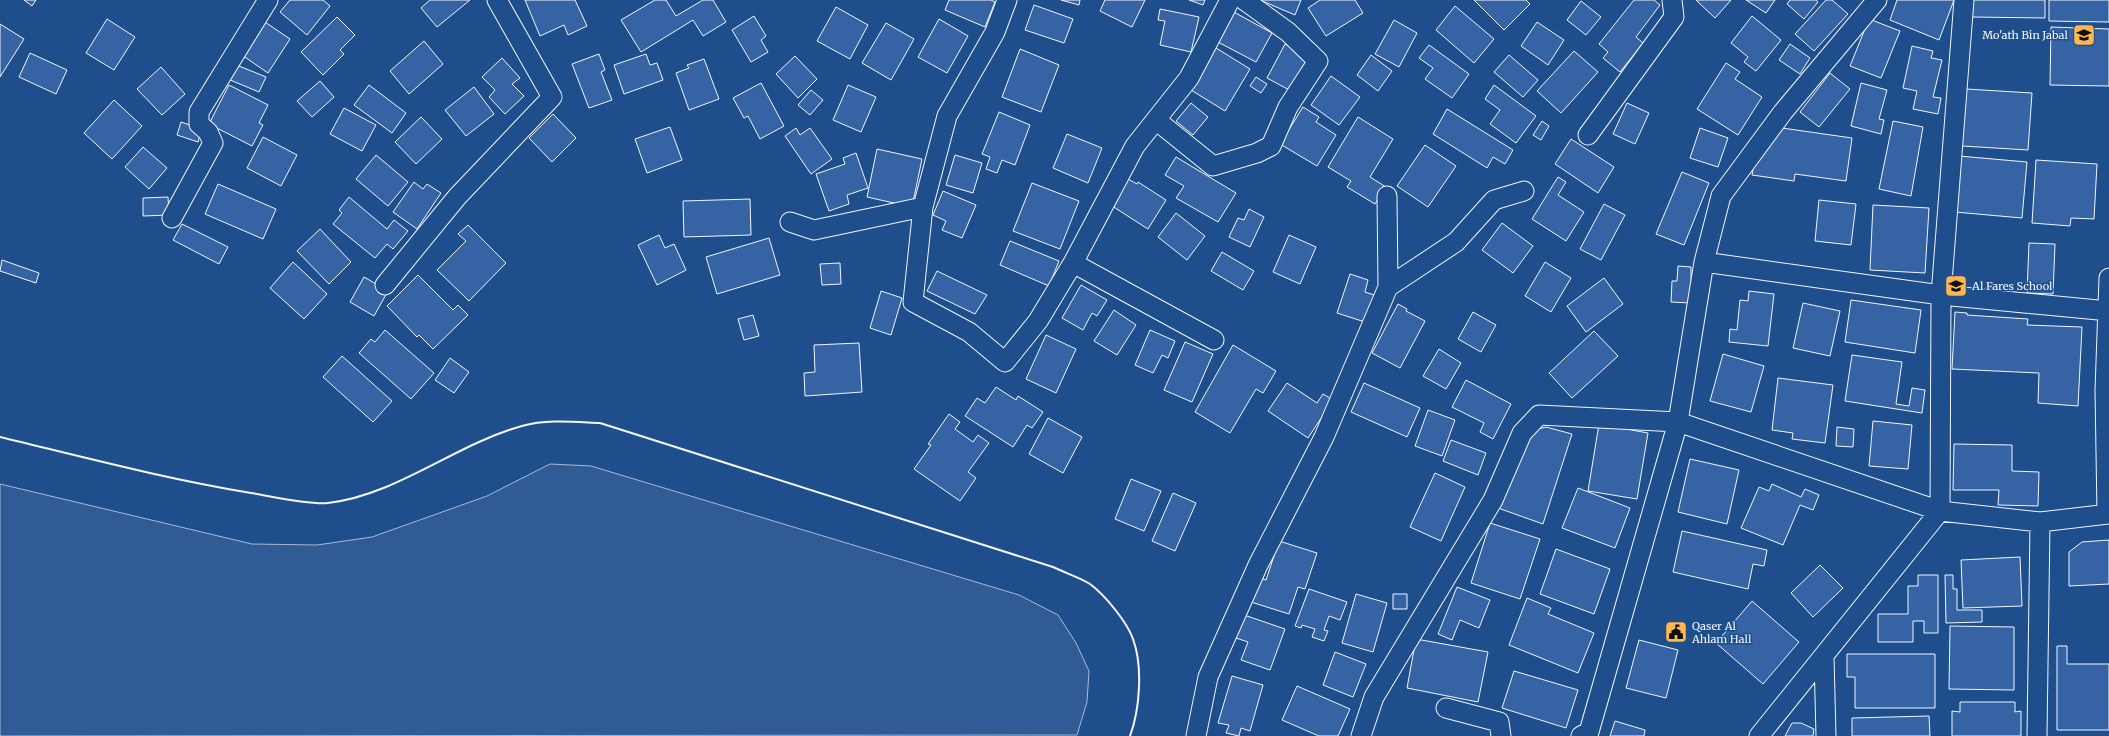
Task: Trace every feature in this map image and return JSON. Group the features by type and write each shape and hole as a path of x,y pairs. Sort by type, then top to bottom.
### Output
{"street":[{"path":"172,218 213,143 208,132 199,124 199,112 268,0"},
{"path":"384,285 457,197 552,97 497,0"},
{"path":"1007,0 995,32 947,116 923,207 913,302 969,332 1005,362 1038,321 1073,263 1135,146 1189,78 1230,0"},
{"path":"1156,120 1213,166 1257,153 1271,146 1288,107 1318,61 1288,32 1244,0"},
{"path":"1588,135 1674,18 1672,0"},
{"path":"1586,735 1678,422 1704,262 1721,196 1783,112 1877,0"},
{"path":"1759,736 1940,511 1941,295 1964,0"},
{"path":"1388,287 1456,242 1494,200 1524,191"},
{"path":"1196,736 1208,677 1258,565 1324,437 1388,287 1386,196"},
{"path":"790,222 814,230 923,207"},
{"path":"1704,262 1941,295 2108,310"},
{"path":"1073,263 1214,340"},
{"path":"1361,736 1374,697 1493,500 1522,433 1539,415 1678,422 1940,511 2040,522 2108,514 2105,390 2109,278"},
{"path":"2037,736 2040,522"},
{"path":"1824,656 1826,736"},
{"path":"1446,708 1498,722 1501,736"}],"shaded area":[{"path":"550,464 591,466 1019,595 1058,615 1076,643 1089,671 1087,702 1077,735 0,736 0,484 252,544 317,545 372,537 487,496"}],"building":[{"path":"24,0 36,0 32,6"},
{"path":"290,0 323,0 330,6 307,35 280,12"},
{"path":"430,0 470,0 437,27 421,8"},
{"path":"525,0 575,0 587,26 568,35 564,25 540,36"},
{"path":"655,0 666,0 676,16 703,0 713,0 726,22 703,36 693,20 641,52 621,20"},
{"path":"949,0 991,0 995,2 985,27 945,10"},
{"path":"1061,0 1080,0 1079,5"},
{"path":"1105,0 1145,0 1132,27 1100,11"},
{"path":"1189,0 1205,0 1203,5"},
{"path":"1260,0 1301,0 1295,15"},
{"path":"1320,0 1355,0 1363,13 1326,36 1308,8"},
{"path":"1474,0 1526,0 1530,4 1504,30"},
{"path":"1634,0 1654,0 1660,5 1636,37 1643,43 1620,72 1603,58 1608,52 1599,44"},
{"path":"1696,0 1731,0 1715,18"},
{"path":"1746,0 1775,0 1766,13"},
{"path":"1790,0 1816,0 1818,2 1804,19 1787,4"},
{"path":"1826,0 1832,0 1848,14 1814,51 1795,34"},
{"path":"1897,0 1954,0 1939,40 1890,20"},
{"path":"1972,0 2045,0 2045,18 1972,17"},
{"path":"2049,0 2109,0 2109,22 2049,21"},
{"path":"1581,1 1601,17 1586,35 1567,20"},
{"path":"1034,5 1073,19 1064,43 1025,30"},
{"path":"1455,6 1494,39 1474,63 1436,30"},
{"path":"836,7 868,25 850,59 817,41"},
{"path":"1160,9 1199,17 1191,52 1160,45 1165,21 1158,20"},
{"path":"1232,11 1272,33 1256,62 1216,41"},
{"path":"754,16 766,36 761,40 768,52 751,62 732,30"},
{"path":"1752,16 1781,40 1756,71 1744,62 1748,57 1731,43"},
{"path":"337,17 355,35 340,50 344,54 323,75 301,52"},
{"path":"259,18 290,39 268,73 236,51"},
{"path":"107,19 135,37 114,70 86,53"},
{"path":"939,19 968,36 947,73 918,57"},
{"path":"1869,19 1900,31 1881,78 1850,66"},
{"path":"1394,20 1417,33 1399,67 1375,54"},
{"path":"1537,22 1564,40 1548,65 1521,46"},
{"path":"886,23 914,39 891,80 862,63"},
{"path":"0,24 24,39 0,77"},
{"path":"2051,27 2109,29 2109,86 2050,85"},
{"path":"424,41 443,64 409,94 390,71"},
{"path":"1285,44 1310,58 1293,92 1267,78"},
{"path":"1790,44 1810,58 1800,74 1779,60"},
{"path":"1429,45 1469,74 1452,98 1425,79 1433,68 1419,58"},
{"path":"1912,46 1933,51 1931,58 1942,60 1933,97 1941,98 1938,114 1913,109 1917,91 1903,88"},
{"path":"1216,48 1250,69 1225,111 1191,90"},
{"path":"1020,49 1059,65 1041,112 1002,97"},
{"path":"1574,51 1598,72 1561,113 1537,91"},
{"path":"30,53 67,70 56,94 19,77"},
{"path":"599,54 605,70 601,72 612,100 589,108 572,64"},
{"path":"646,54 650,65 657,63 663,80 624,94 614,65"},
{"path":"1371,55 1392,71 1378,91 1357,75"},
{"path":"1509,55 1538,80 1523,97 1494,72"},
{"path":"795,56 817,79 798,98 776,74"},
{"path":"502,58 520,78 512,84 524,96 505,114 489,97 495,90 482,77"},
{"path":"704,59 719,99 689,110 676,73 689,68 687,65"},
{"path":"229,62 266,77 259,92 223,77"},
{"path":"1726,63 1740,72 1735,79 1762,97 1738,135 1697,109"},
{"path":"161,67 185,94 162,115 137,89"},
{"path":"1830,73 1850,89 1819,127 1800,112"},
{"path":"1331,76 1360,97 1339,125 1311,105"},
{"path":"1256,77 1267,84 1261,93 1250,86"},
{"path":"320,81 334,97 312,117 297,101"},
{"path":"761,83 784,126 760,139 748,116 744,118 733,98"},
{"path":"1861,83 1887,90 1879,119 1884,120 1881,134 1851,126"},
{"path":"229,85 268,105 259,123 263,125 252,146 209,124"},
{"path":"369,85 406,113 392,133 354,105"},
{"path":"848,85 876,97 861,132 833,120"},
{"path":"1494,85 1536,116 1516,143 1490,124 1500,110 1485,99"},
{"path":"474,87 494,114 466,136 445,110"},
{"path":"1966,89 2032,93 2028,150 1962,146"},
{"path":"811,90 823,100 810,115 798,105"},
{"path":"114,100 142,126 112,159 84,133"},
{"path":"1191,103 1208,117 1193,135 1176,121"},
{"path":"1627,103 1649,113 1635,144 1613,134"},
{"path":"1303,107 1319,117 1316,122 1336,135 1317,166 1280,144"},
{"path":"344,108 376,125 362,151 330,134"},
{"path":"1447,109 1513,150 1505,164 1493,157 1487,168 1433,134"},
{"path":"999,112 1030,125 1015,165 1002,160 997,173 986,169 990,157 982,154"},
{"path":"553,114 576,138 552,162 529,138"},
{"path":"421,117 442,139 416,164 395,142"},
{"path":"1358,117 1393,139 1370,177 1386,187 1375,204 1347,187 1351,181 1328,167"},
{"path":"1542,121 1549,126 1541,140 1533,135"},
{"path":"1893,121 1923,127 1911,196 1879,189"},
{"path":"181,122 202,129 198,142 177,135"},
{"path":"670,127 682,160 647,173 635,139"},
{"path":"796,128 800,135 810,128 832,159 811,174 785,136"},
{"path":"1700,128 1728,138 1718,167 1690,158"},
{"path":"1782,128 1852,138 1846,181 1795,174 1794,181 1752,175 1754,162"},
{"path":"1067,134 1102,148 1088,183 1053,168"},
{"path":"263,137 297,155 281,186 247,168"},
{"path":"1571,139 1614,167 1598,193 1555,164"},
{"path":"1425,145 1456,166 1428,207 1397,186"},
{"path":"143,147 167,168 149,189 125,167"},
{"path":"877,149 922,159 912,207 867,197"},
{"path":"856,153 868,188 847,195 849,204 829,211 816,174 845,164 843,158"},
{"path":"376,155 408,182 388,206 356,179"},
{"path":"955,155 982,163 973,193 946,185"},
{"path":"1959,156 2027,162 2022,218 1955,212"},
{"path":"1176,157 1236,193 1218,222 1176,198 1184,186 1165,175"},
{"path":"2036,160 2097,164 2094,219 2071,218 2070,226 2032,223"},
{"path":"1682,172 1709,183 1684,245 1656,234"},
{"path":"1558,177 1566,182 1558,195 1584,212 1566,241 1532,219"},
{"path":"1126,178 1137,184 1138,182 1166,200 1148,229 1109,204"},
{"path":"414,182 423,189 427,184 441,193 417,229 393,212"},
{"path":"1032,183 1079,201 1060,249 1013,231"},
{"path":"218,184 276,209 263,239 205,214"},
{"path":"943,191 976,205 962,238 942,230 946,221 933,215"},
{"path":"168,197 169,215 143,216 143,198"},
{"path":"349,197 387,229 394,220 408,231 393,249 387,244 375,258 333,224 342,213 339,210"},
{"path":"750,199 751,235 684,237 683,201"},
{"path":"1819,200 1856,204 1851,245 1815,241"},
{"path":"1604,204 1625,215 1601,260 1580,249"},
{"path":"1873,205 1929,208 1925,273 1870,270"},
{"path":"1249,209 1264,217 1250,247 1229,237 1238,218 1244,220"},
{"path":"1176,213 1205,236 1187,260 1158,237"},
{"path":"1502,223 1533,246 1513,273 1482,250"},
{"path":"182,224 228,247 219,264 173,240"},
{"path":"468,225 506,263 469,301 437,270 466,241 458,234"},
{"path":"320,229 351,262 329,284 297,251"},
{"path":"659,235 665,248 674,244 686,270 657,285 638,245"},
{"path":"1289,235 1316,247 1300,284 1273,272"},
{"path":"769,238 780,275 717,294 706,257"},
{"path":"1010,241 1059,261 1049,286 1000,265"},
{"path":"2029,243 2055,244 2053,294 2027,293"},
{"path":"1222,252 1254,271 1243,290 1211,271"},
{"path":"2,260 39,273 36,283 0,271"},
{"path":"293,262 327,294 304,319 270,288"},
{"path":"1545,262 1571,278 1551,312 1525,296"},
{"path":"840,263 841,284 822,285 820,264"},
{"path":"1678,266 1691,267 1691,303 1671,302 1672,281 1677,281"},
{"path":"937,271 987,295 975,314 927,291"},
{"path":"1350,274 1368,280 1365,292 1377,296 1368,323 1337,313"},
{"path":"418,275 453,310 458,305 468,315 433,349 419,335 417,337 387,306"},
{"path":"364,277 388,291 374,316 350,302"},
{"path":"1604,278 1623,304 1586,332 1567,306"},
{"path":"1081,285 1107,300 1097,316 1092,313 1083,330 1062,318"},
{"path":"881,291 902,298 891,335 870,328"},
{"path":"1749,291 1774,294 1768,346 1729,342 1730,329 1737,330 1740,300 1748,301"},
{"path":"1851,300 1921,310 1915,353 1845,342"},
{"path":"1803,303 1840,311 1830,356 1793,348"},
{"path":"1398,304 1407,309 1406,311 1425,321 1400,368 1372,353"},
{"path":"1114,310 1136,325 1117,355 1094,341"},
{"path":"1473,312 1496,325 1481,352 1458,339"},
{"path":"1955,312 1967,313 1967,315 2028,319 2027,325 2082,327 2078,406 2038,403 2039,373 1952,369"},
{"path":"753,315 759,336 744,340 738,319"},
{"path":"385,330 434,373 411,399 359,353 371,339 375,342"},
{"path":"1150,330 1175,341 1168,358 1162,355 1153,373 1135,365"},
{"path":"1594,331 1618,356 1572,398 1549,373"},
{"path":"1046,335 1076,349 1056,393 1026,379"},
{"path":"1185,342 1213,354 1192,402 1164,390"},
{"path":"859,343 862,392 805,396 804,373 815,372 814,345"},
{"path":"1233,345 1276,371 1263,393 1256,389 1230,433 1195,412"},
{"path":"1439,349 1461,363 1446,389 1423,376"},
{"path":"1723,354 1764,366 1751,412 1710,401"},
{"path":"1852,355 1902,362 1896,404 1909,406 1912,388 1925,390 1922,413 1845,401"},
{"path":"342,356 392,401 373,422 323,377"},
{"path":"450,358 469,372 454,393 435,380"},
{"path":"1778,378 1833,385 1825,443 1792,439 1793,433 1772,430"},
{"path":"1466,380 1511,404 1493,439 1480,432 1484,423 1452,407"},
{"path":"1287,383 1317,403 1323,394 1333,400 1308,438 1268,411"},
{"path":"1364,383 1420,408 1407,437 1351,412"},
{"path":"996,387 1016,400 1018,396 1043,412 1032,428 1027,425 1013,447 965,416 977,398 985,403"},
{"path":"1428,410 1455,420 1442,456 1415,446"},
{"path":"949,414 960,422 955,429 973,442 978,435 989,443 968,472 976,478 960,501 914,469 931,445 928,444"},
{"path":"1048,418 1082,437 1063,473 1029,454"},
{"path":"1873,421 1912,425 1908,469 1869,466"},
{"path":"1599,424 1648,433 1637,499 1588,491"},
{"path":"1546,427 1572,434 1543,524 1498,508 1534,430"},
{"path":"1837,427 1854,429 1853,447 1836,446"},
{"path":"1451,440 1486,453 1478,475 1443,461"},
{"path":"1954,444 2012,445 2012,471 2039,472 2038,506 1998,505 1999,490 1953,490"},
{"path":"1690,459 1739,470 1727,524 1678,512"},
{"path":"1435,473 1465,487 1441,541 1410,527"},
{"path":"1131,479 1161,491 1144,531 1115,519"},
{"path":"1772,484 1801,497 1805,489 1819,495 1813,510 1800,505 1783,545 1741,528 1759,487 1769,491"},
{"path":"1578,488 1630,508 1615,548 1562,528"},
{"path":"1173,493 1196,503 1175,551 1152,541"},
{"path":"1490,523 1540,539 1520,599 1471,583"},
{"path":"1682,531 1767,550 1764,566 1753,564 1748,589 1673,572"},
{"path":"2109,540 2109,584 2069,586 2069,552 2082,542"},
{"path":"1279,541 1317,553 1305,589 1298,587 1289,614 1251,602 1259,578 1266,580"},
{"path":"1556,549 1610,569 1594,614 1540,594"},
{"path":"2020,557 2022,606 1963,608 1961,560"},
{"path":"1820,565 1843,588 1813,617 1791,593"},
{"path":"1918,575 1938,575 1938,633 1924,633 1924,621 1913,621 1913,642 1878,642 1878,614 1908,614 1908,586 1918,586"},
{"path":"1945,575 1953,575 1953,589 1957,589 1957,610 1982,610 1982,622 1946,623"},
{"path":"1457,587 1490,600 1479,628 1460,620 1452,640 1438,634"},
{"path":"1309,589 1347,602 1340,620 1329,616 1324,630 1328,631 1324,641 1312,637 1315,629 1302,625 1301,628 1295,626"},
{"path":"1356,594 1387,603 1373,652 1342,643"},
{"path":"1393,594 1407,594 1407,609 1393,609"},
{"path":"1527,598 1551,608 1548,614 1594,633 1578,673 1509,645"},
{"path":"1752,601 1799,642 1763,684 1716,643"},
{"path":"1244,615 1285,629 1270,670 1241,660 1248,642 1236,638"},
{"path":"1950,626 2014,627 2014,690 1949,689"},
{"path":"1416,639 1488,652 1478,702 1407,688"},
{"path":"1639,640 1678,650 1666,698 1626,688"},
{"path":"2057,646 2067,646 2067,664 2109,664 2109,730 2057,730"},
{"path":"1335,652 1366,664 1353,697 1323,685"},
{"path":"1847,654 1935,654 1935,708 1855,708 1855,677 1847,677"},
{"path":"1514,671 1578,690 1566,728 1502,708"},
{"path":"1232,676 1263,685 1250,731 1241,728 1239,736 1226,733 1229,725 1218,723"},
{"path":"1297,686 1350,709 1338,736 1319,736 1282,720"},
{"path":"1960,702 2015,702 2015,712 2021,711 2021,736 1952,736 1952,711 1960,712"},
{"path":"1929,716 1930,736 1852,736 1852,718"},
{"path":"1615,721 1645,730 1644,736 1610,736"},
{"path":"1792,723 1801,723 1814,729 1813,736 1785,736"}],"wall":[{"path":"0,437 188,481 290,500 311,503 328,503 353,498 378,490 402,480 474,444 522,426 541,422 600,423 1053,567 1090,584 1102,595 1121,617 1130,632 1136,650 1139,688 1136,713 1130,736"}],"place":[{"name":"Mo'ath Bin Jabal","path":"2084,35"},
{"name":"Al Fares School","path":"1956,286"},
{"name":"Qaser Al Ahlam Hall","path":"1676,632"}]}
